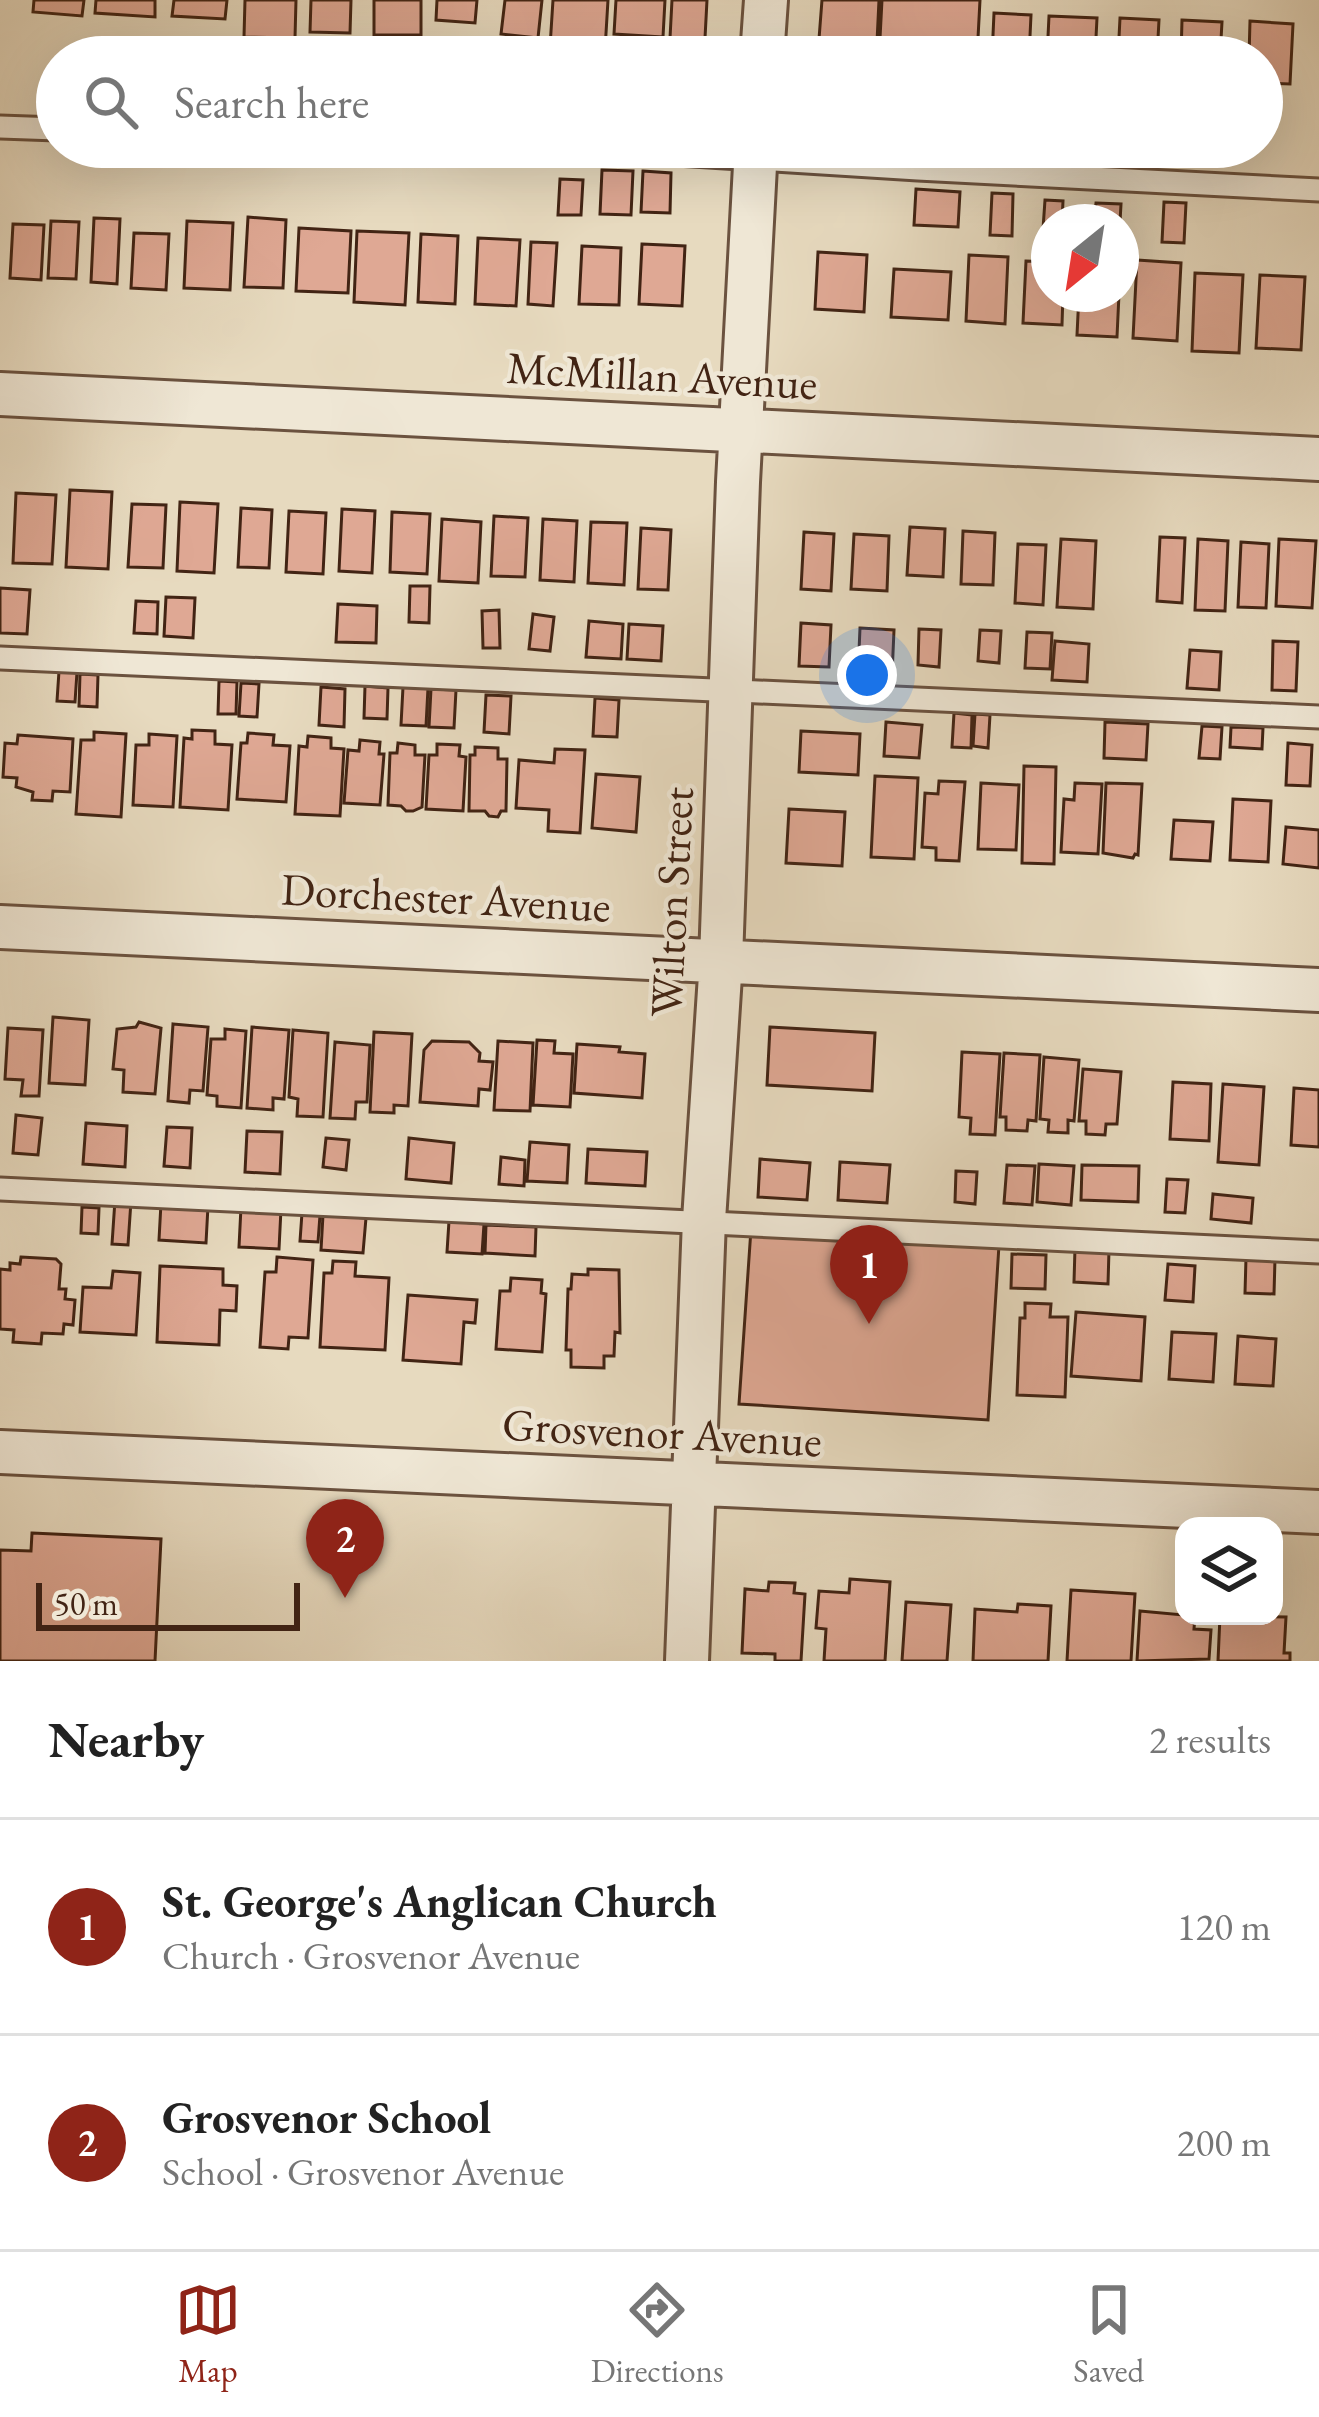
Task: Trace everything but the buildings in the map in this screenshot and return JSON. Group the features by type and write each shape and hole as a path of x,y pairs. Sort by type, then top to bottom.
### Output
{"street":[{"path":"763,36 766,0"},
{"name":"Wilton Street","path":"687,1661 755,168"},
{"name":"McMillan Avenue","path":"0,394 1319,459"},
{"name":"Dorchester Avenue","path":"0,927 1319,990"},
{"name":"Grosvenor Avenue","path":"0,1452 1319,1512"}],"lane":[{"path":"0,127 36,128"},
{"path":"984,168 1319,190"},
{"path":"0,658 1319,717"},
{"path":"0,1189 1319,1252"}],"place":[{"name":"St. George's Anglican Church","path":"869,1324"},
{"name":"Grosvenor School","path":"345,1598"}]}
